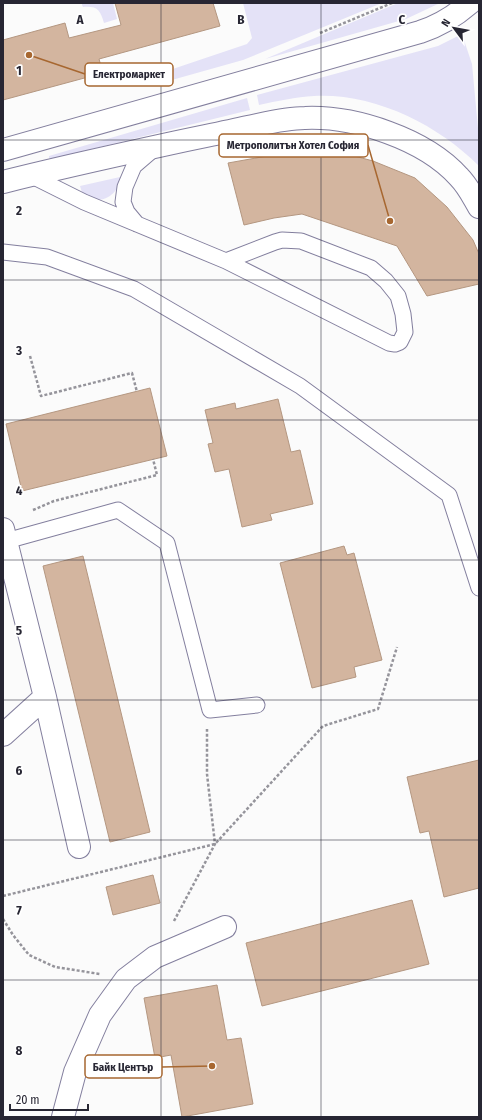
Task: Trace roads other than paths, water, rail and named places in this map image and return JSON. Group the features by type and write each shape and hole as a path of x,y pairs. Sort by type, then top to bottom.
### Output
{"main road":[{"path":"3,150 420,32 434,27 472,3 479,15"},
{"path":"3,182 156,147 274,122 305,118 335,120 361,124 386,131 407,141 428,152 459,176 479,207"},
{"path":"4,535 45,697 79,847"},
{"path":"3,735 45,697"},
{"path":"63,1117 75,1072 100,1015 126,979 154,957 225,927"}],"lane":[{"path":"138,225 127,212 123,202 125,187 134,166 156,147"},
{"path":"30,175 84,202 226,261 389,343 395,344 400,342 405,332 403,314 398,296 386,281 371,268 301,240 282,240 226,261"},
{"path":"3,252 47,257 134,289 300,386 449,495 479,588"},
{"path":"4,535 118,510 167,543 210,710 257,705"}],"place":[{"name":"Електромаркет","path":"29,55"},
{"name":"Метрополитън Хотел София","path":"390,221"},
{"name":"Байк Център","path":"212,1066"}]}
